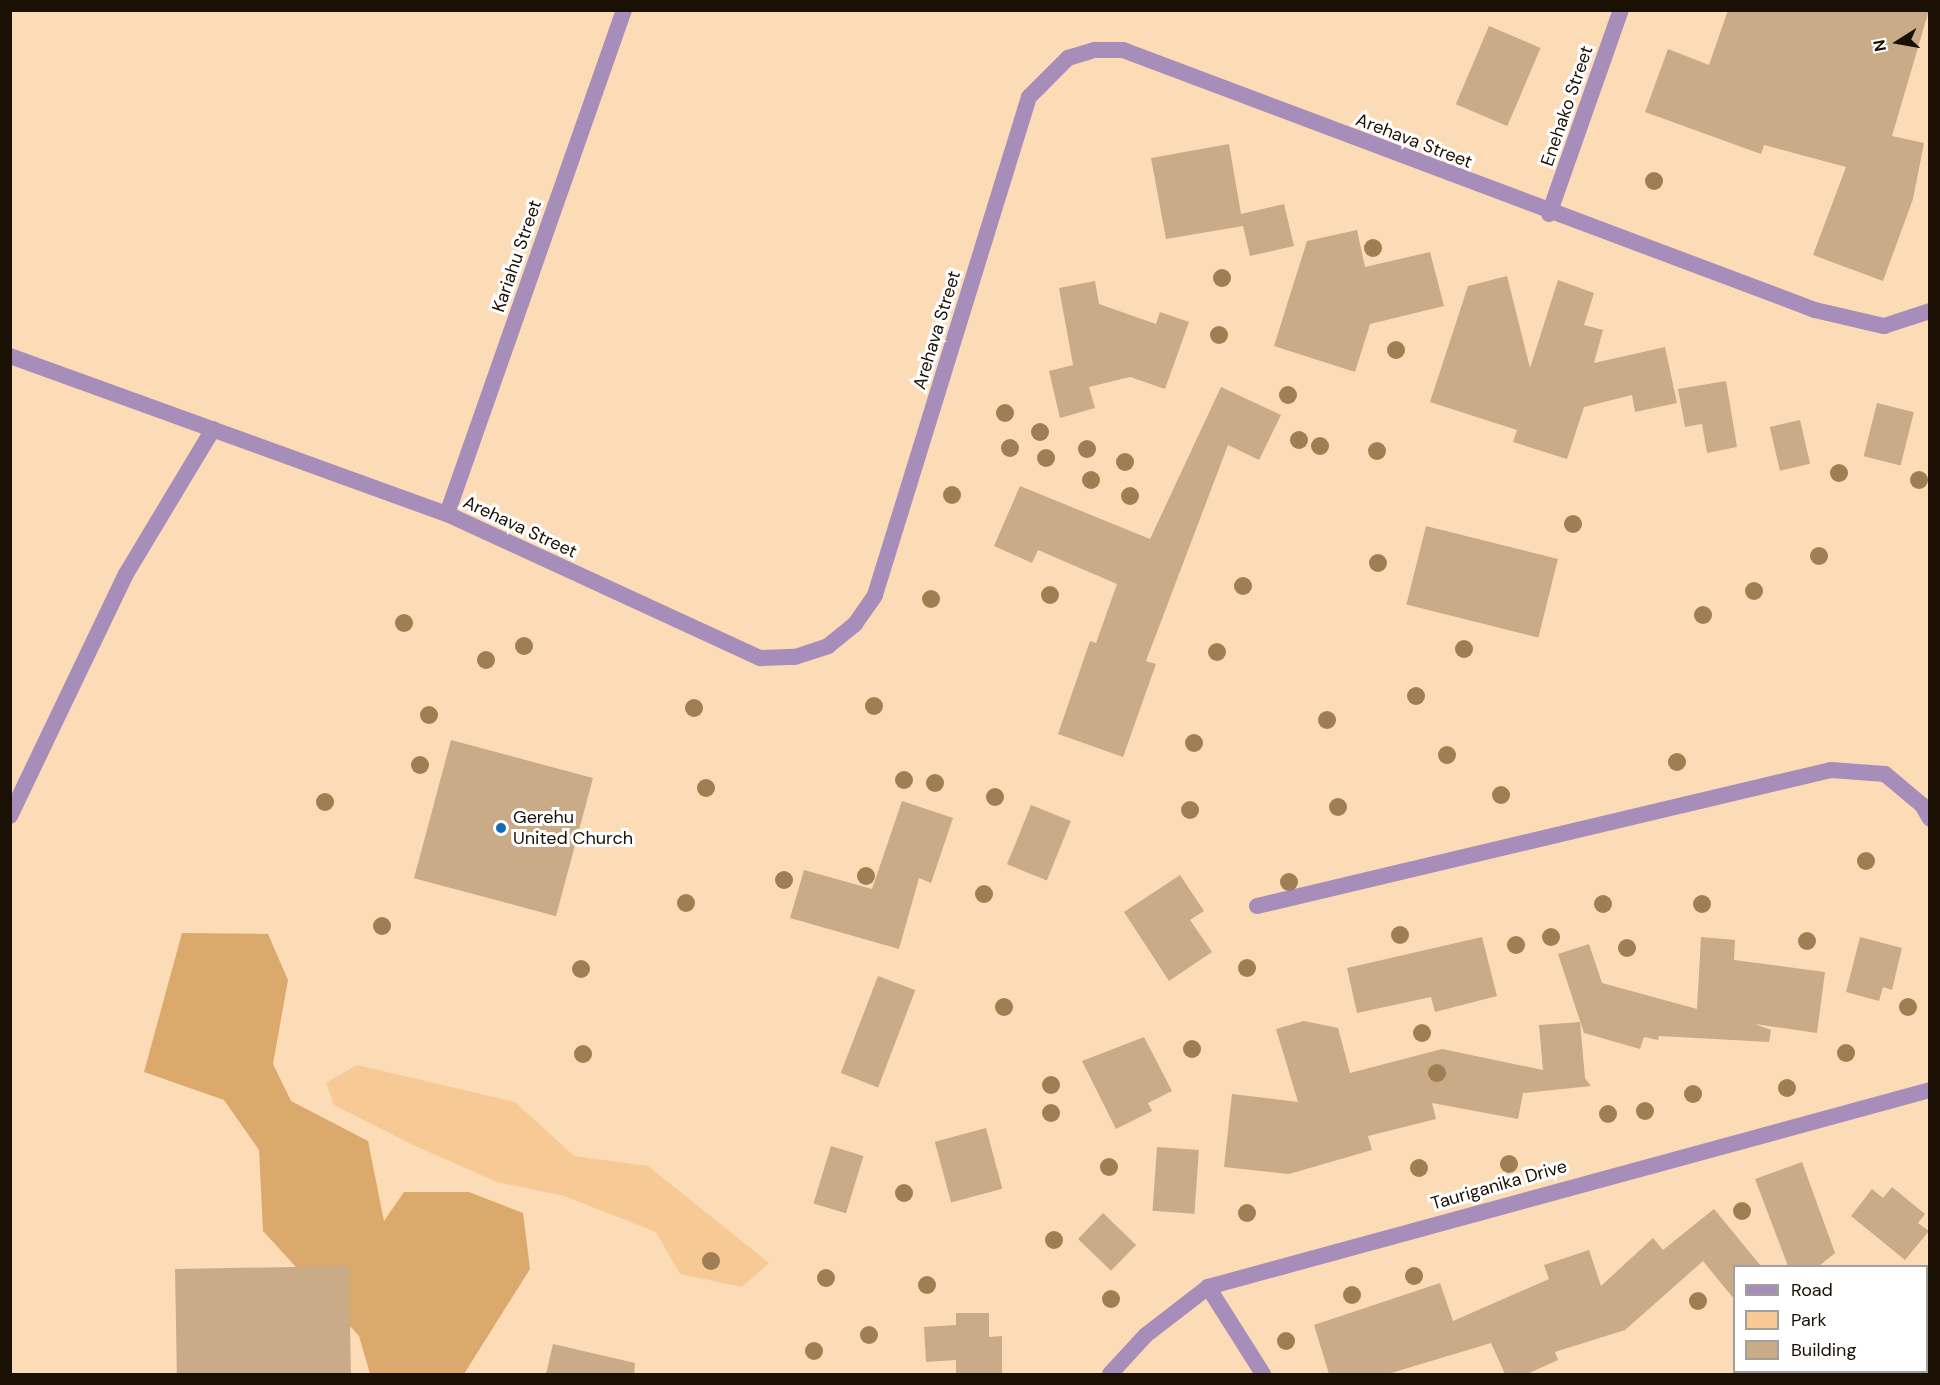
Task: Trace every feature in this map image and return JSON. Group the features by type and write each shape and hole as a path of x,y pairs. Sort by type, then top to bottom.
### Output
{"street":[{"name":"Kariahu Street","path":"447,514 624,10"},
{"name":"Enehako Street","path":"1549,214 1621,10"},
{"name":"Arehava Street","path":"10,356 447,514 760,658 795,657 828,646 855,624 875,595 1029,97 1068,58 1095,50 1123,50 1549,214 1815,310 1884,326 1929,311"},
{"path":"10,816 126,574 213,429"},
{"path":"1257,906 1831,770 1885,774 1922,805 1929,819"},
{"name":"Tauriganika Drive","path":"1110,1374 1146,1335 1208,1287 1929,1090"},
{"path":"1208,1287 1263,1374"}],"green space":[{"path":"357,1065 515,1102 574,1156 648,1166 769,1263 742,1287 680,1274 656,1232 564,1196 497,1182 413,1145 334,1105 326,1083"}],"shaded area":[{"path":"182,933 268,934 288,980 273,1064 291,1101 368,1141 384,1221 404,1192 469,1192 523,1213 530,1269 464,1374 370,1374 359,1336 263,1231 259,1150 224,1100 144,1072"}],"building":[{"path":"1728,10 1929,10 1892,136 1924,143 1913,199 1883,281 1813,255 1846,167 1764,145 1761,154 1645,112 1668,49 1709,65"},
{"path":"1489,26 1541,48 1507,126 1456,104"},
{"path":"1229,144 1241,214 1284,204 1294,246 1250,256 1243,226 1166,239 1151,158"},
{"path":"1357,230 1365,267 1430,252 1444,306 1370,324 1355,372 1274,346 1307,241"},
{"path":"1507,276 1530,368 1558,280 1594,293 1584,325 1603,330 1594,363 1665,347 1677,403 1635,412 1632,395 1584,407 1567,459 1513,442 1517,430 1430,402 1468,286"},
{"path":"1095,281 1099,304 1156,324 1160,312 1189,322 1165,389 1130,377 1089,387 1095,408 1060,418 1049,371 1073,365 1059,288"},
{"path":"1726,381 1737,447 1707,453 1702,424 1685,427 1678,389"},
{"path":"1221,387 1281,415 1259,460 1228,445 1146,661 1156,664 1123,757 1058,734 1090,641 1096,643 1117,584 1038,550 1032,563 994,546 1020,486 1150,539"},
{"path":"1877,403 1914,412 1901,466 1864,456"},
{"path":"1800,420 1810,464 1780,471 1770,427"},
{"path":"1426,526 1558,559 1538,637 1406,605"},
{"path":"451,740 593,778 556,916 414,878"},
{"path":"902,801 953,818 931,883 919,878 899,949 790,918 804,870 872,889"},
{"path":"1031,805 1071,821 1047,880 1007,864"},
{"path":"1180,875 1204,911 1190,920 1212,952 1169,981 1124,912"},
{"path":"1482,937 1497,996 1435,1012 1431,997 1357,1013 1347,968"},
{"path":"1701,937 1735,940 1734,960 1825,972 1817,1033 1755,1024 1771,1030 1769,1042 1659,1036 1658,1040 1644,1037 1640,1049 1584,1033 1558,954 1589,944 1602,983 1697,1009"},
{"path":"1860,937 1902,948 1892,990 1883,987 1879,1001 1846,992"},
{"path":"878,976 915,990 878,1087 841,1073"},
{"path":"1304,1021 1338,1028 1350,1073 1442,1049 1543,1070 1539,1025 1580,1022 1585,1078 1591,1086 1523,1093 1518,1119 1432,1103 1436,1119 1368,1136 1372,1150 1289,1174 1224,1167 1232,1094 1298,1102 1276,1029"},
{"path":"1144,1037 1172,1091 1148,1103 1152,1111 1116,1129 1082,1061"},
{"path":"986,1128 1002,1189 951,1203 935,1142"},
{"path":"831,1146 864,1156 846,1213 813,1203"},
{"path":"1157,1147 1199,1150 1194,1214 1153,1211"},
{"path":"1802,1162 1835,1253 1820,1265 1788,1265 1755,1179"},
{"path":"1892,1187 1925,1214 1918,1223 1929,1231 1905,1260 1851,1216 1872,1189 1883,1198"},
{"path":"1714,1209 1760,1265 1733,1265 1733,1298 1703,1261 1625,1330 1555,1352 1558,1360 1527,1374 1505,1374 1491,1343 1388,1374 1329,1374 1314,1325 1440,1283 1453,1321 1549,1279 1544,1265 1589,1250 1601,1286 1653,1238 1663,1250"},
{"path":"1103,1213 1136,1245 1111,1271 1078,1239"},
{"path":"349,1266 351,1374 177,1374 175,1269"},
{"path":"956,1313 989,1313 989,1337 1002,1336 1002,1374 956,1374 956,1360 926,1362 924,1327 956,1325"},
{"path":"553,1344 635,1363 634,1374 546,1374"}],"place":[{"name":"Gerehu United Church","path":"501,828"}]}
